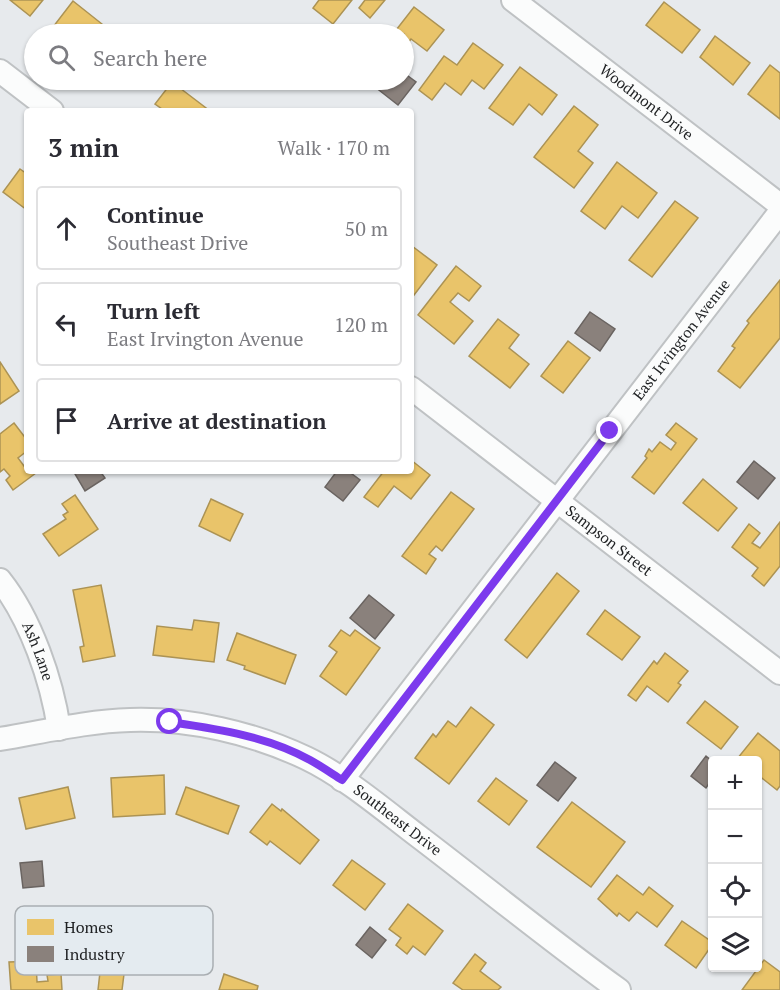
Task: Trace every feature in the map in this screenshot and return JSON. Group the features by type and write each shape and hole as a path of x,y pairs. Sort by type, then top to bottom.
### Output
{"street":[{"name":"Woodmont Drive","path":"513,0 780,205"},
{"path":"0,71 24,89"},
{"path":"25,90 48,108"},
{"name":"East Irvington Avenue","path":"342,780 780,212"},
{"name":"Sampson Street","path":"414,390 780,673"},
{"name":"Ash Lane","path":"0,580 33,637 48,677 59,729"},
{"name":"Southeast Drive","path":"0,740 59,729 130,720 170,722 228,731 274,744 300,755 373,802 619,990"}],"building: Homes":[{"path":"10,0 43,0 30,16"},
{"path":"319,0 352,0 333,24 313,8"},
{"path":"365,0 385,0 370,18 359,8"},
{"path":"73,1 102,24 55,24"},
{"path":"664,2 700,30 682,53 646,25"},
{"path":"414,7 444,30 427,51 414,41 414,24 401,24"},
{"path":"715,36 750,63 733,85 700,57"},
{"path":"473,43 503,65 484,89 472,80 461,95 445,83 432,100 419,90 444,56 457,65"},
{"path":"770,65 780,73 780,119 748,94"},
{"path":"520,67 557,95 542,115 529,104 513,125 489,108"},
{"path":"166,90 182,90 206,108 161,108 155,104"},
{"path":"574,106 598,125 578,151 593,163 574,188 534,157"},
{"path":"617,162 657,193 638,218 622,206 605,229 581,211"},
{"path":"20,169 24,172 24,208 3,192"},
{"path":"675,201 698,218 652,277 629,260"},
{"path":"414,248 437,265 414,295"},
{"path":"456,266 481,286 469,301 458,293 450,302 473,321 454,344 418,315"},
{"path":"780,280 780,338 740,388 718,371 735,348 732,346 749,323 747,321"},
{"path":"498,319 519,335 509,348 529,364 510,388 469,356"},
{"path":"568,341 590,358 563,393 541,376"},
{"path":"0,362 19,391 0,404"},
{"path":"14,423 24,436 24,453 18,458 24,466 24,474 35,474 13,490 6,480 10,476 4,469 0,472 0,434"},
{"path":"676,423 697,439 654,494 632,477 647,458 645,456 649,449 652,452 660,442 671,450 676,443 666,435"},
{"path":"414,462 430,475 411,499 394,486 378,507 364,497 382,474 414,474"},
{"path":"703,479 737,508 718,531 683,503"},
{"path":"451,492 474,509 442,551 436,546 429,554 436,559 426,574 402,556"},
{"path":"75,495 98,529 59,556 43,534 66,519 63,515 68,512 62,504"},
{"path":"211,499 243,514 230,541 199,526"},
{"path":"780,522 780,566 764,586 752,576 758,568 732,547 749,524 760,533 752,543 760,548"},
{"path":"557,573 579,591 527,658 505,640"},
{"path":"101,585 115,656 83,662 80,647 84,646 73,590"},
{"path":"605,610 640,637 622,660 587,634"},
{"path":"194,620 219,623 214,662 153,655 157,626 192,630"},
{"path":"341,630 350,636 355,630 380,648 346,695 320,676 337,652 329,646"},
{"path":"237,633 296,655 285,684 244,669 245,666 227,660"},
{"path":"665,653 688,671 678,683 681,685 668,702 647,686 636,701 628,695 654,661 657,664"},
{"path":"705,701 738,727 721,749 687,723"},
{"path":"471,707 494,725 449,784 415,758 433,734 436,737 448,721 456,727"},
{"path":"758,733 780,751 780,786 777,790 762,778 762,756 739,756"},
{"path":"164,775 165,814 113,817 111,778"},
{"path":"496,778 527,801 509,825 478,801"},
{"path":"68,787 75,818 26,829 19,798"},
{"path":"186,787 239,806 228,834 176,814"},
{"path":"572,802 625,842 591,887 537,847"},
{"path":"272,804 281,811 282,809 319,840 300,864 270,841 267,845 250,832"},
{"path":"352,860 385,884 365,910 333,885"},
{"path":"617,875 643,895 649,887 673,906 657,927 637,912 629,921 619,913 617,916 598,899"},
{"path":"408,904 443,931 425,955 413,946 407,954 396,945 401,938 389,929"},
{"path":"682,921 708,939 708,951 696,968 665,945"},
{"path":"475,954 486,963 480,971 501,987 498,990 463,990 453,983"},
{"path":"764,960 780,972 780,990 742,990 755,972 762,972"},
{"path":"9,962 15,962 15,975 37,975 37,982 48,981 47,975 61,975 62,990 11,990"},
{"path":"224,974 258,986 257,990 219,990"},
{"path":"100,975 124,975 122,990 98,990"}],"building: Industry":[{"path":"379,90 410,90 398,105"},
{"path":"590,312 615,329 600,351 575,333"},
{"path":"754,461 775,478 758,499 737,482"},
{"path":"75,474 102,474 105,478 85,491"},
{"path":"335,474 352,474 360,480 343,501 325,487"},
{"path":"369,595 394,615 375,639 350,618"},
{"path":"706,756 708,758 706,788 691,776"},
{"path":"555,762 576,778 558,801 537,785"},
{"path":"42,861 44,886 23,888 20,863"},
{"path":"370,927 386,940 372,958 356,945"}],"route":[{"path":"170,722 228,731 274,744 309,759 342,780 610,431"}]}
